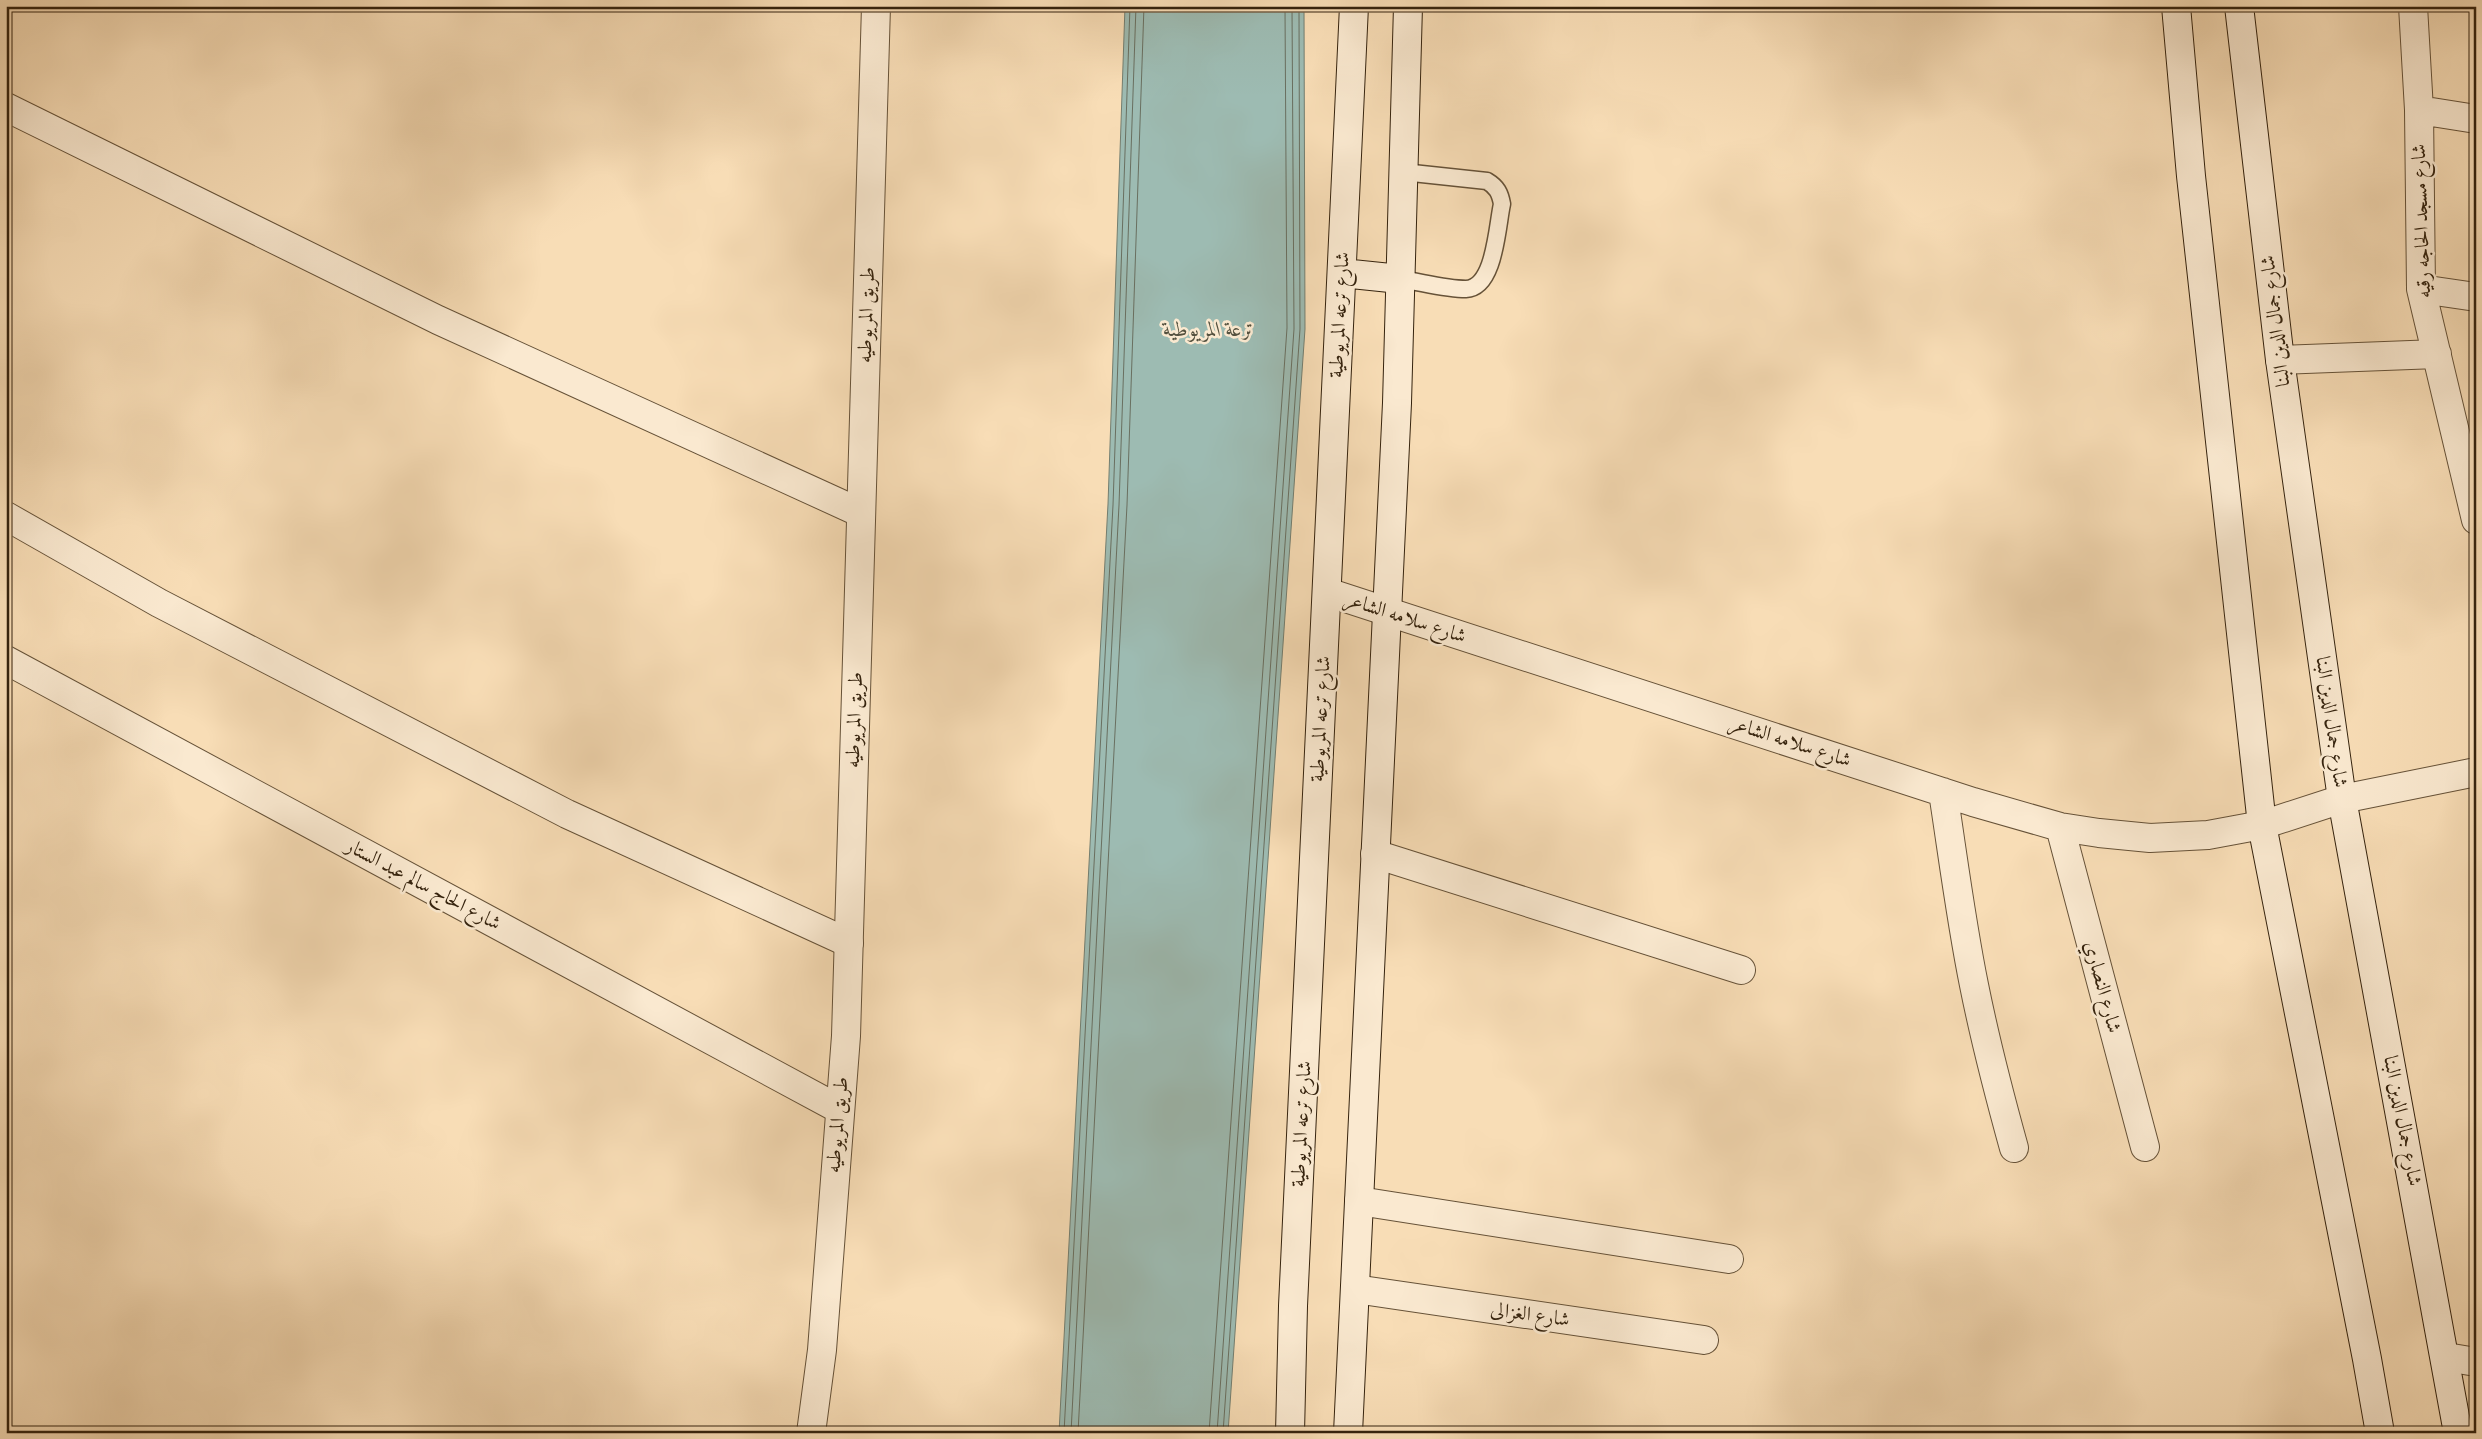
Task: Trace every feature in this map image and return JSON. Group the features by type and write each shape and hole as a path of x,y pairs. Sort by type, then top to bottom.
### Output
{"street":[{"name":"طريق المريوطيه","path":"811,1433 822,1350 846,1036 876,6"},
{"name":"شارع ترعه المريوطية","path":"1290,1433 1294,1306 1354,6"},
{"path":"1348,1433 1386,612 1400,279 1408,6"},
{"path":"2176,6 2190,176 2262,825 2380,1433"},
{"name":"شارع جمال الدين البنا","path":"2239,6 2280,360 2342,799 2446,1357 2458,1433"},
{"name":"شارع مسجد الحاجه رقيه","path":"2413,6 2419,110 2421,289 2476,520"},
{"path":"6,108 438,320 861,513"},
{"path":"2419,110 2476,119"},
{"path":"1342,273 1400,279"},
{"path":"2421,289 2476,297"},
{"path":"2280,360 2437,354"},
{"path":"6,516 159,603 567,814 849,943"},
{"name":"شارع سلامه الشاعر","path":"1327,592 1944,792 2060,827 2150,838 2208,835 2262,825 2342,799 2476,772"},
{"name":"شارع الحاج سالم عبد الستار","path":"6,660 839,1109"},
{"path":"1944,792 1959,900 1974,984 1992,1066 2014,1148"},
{"name":"شارع النصاري","path":"2060,827 2145,1147"},
{"path":"1375,854 1741,970"},
{"path":"1359,1201 1729,1259"},
{"name":"شارع الغزالى","path":"1355,1289 1704,1340"},
{"path":"2446,1357 2476,1362"}],"lane":[{"path":"1400,279 1466,289 1481,283 1489,270 1502,204 1500,194 1494,185 1487,181 1403,172"}],"water":[{"name":"ترعة المريوطية","path":"1125,6 1304,6 1305,329 1228,1433 1059,1433 1108,504"}]}
